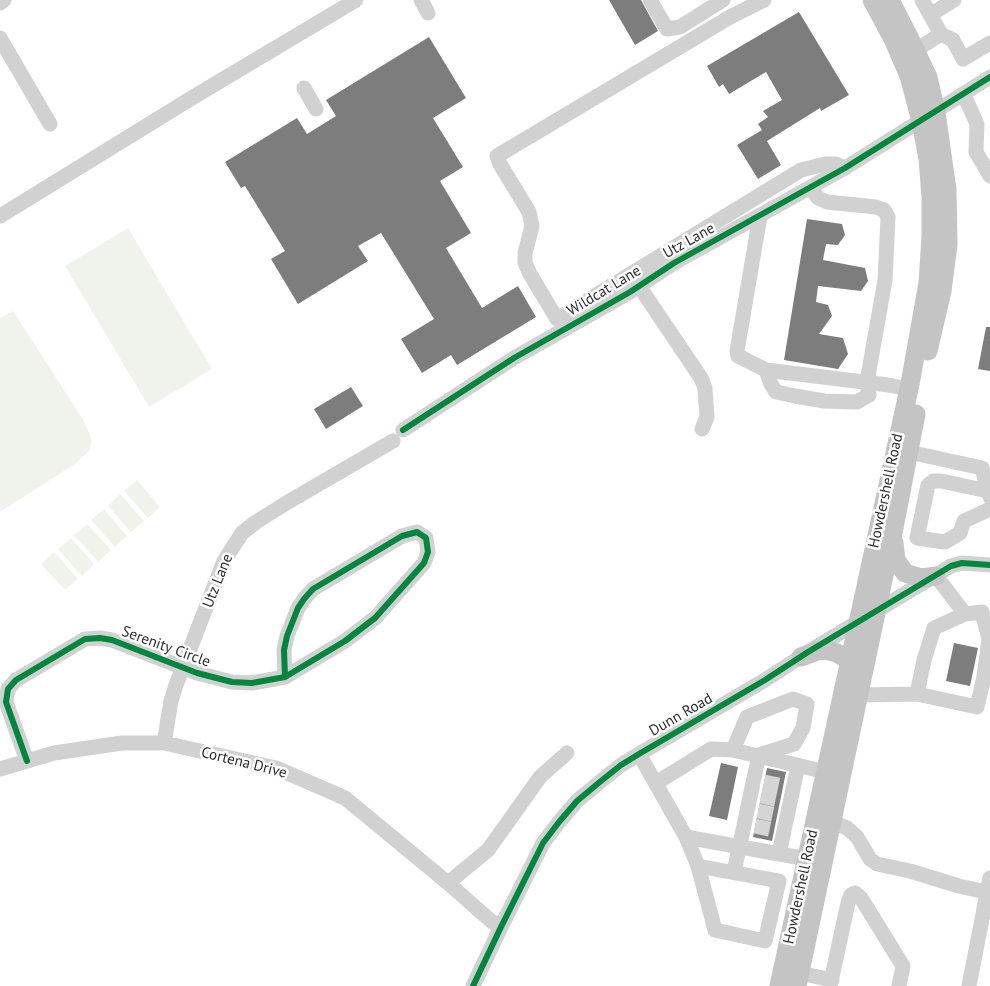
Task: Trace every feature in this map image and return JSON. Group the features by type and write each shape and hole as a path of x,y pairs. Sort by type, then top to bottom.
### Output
{"main road":[{"name":"Howdershell Road","path":"798,980 894,528 942,291 948,245 947,190 929,117 893,39 872,0"},
{"name":"Howdershell Road","path":"779,986 909,389 928,283 931,197 928,159 928,77 890,0"},
{"path":"894,528 896,560 901,569 905,573 922,578 936,576"},
{"path":"801,657 818,651 832,650 845,658 849,664"}],"street":[{"path":"0,3 4,0"},
{"path":"0,216 356,0"},
{"path":"650,0 667,29 680,28 723,0"},
{"name":"Wildcat Lane","path":"764,0 723,21 497,156 529,212 532,226 525,252 525,263 530,274 557,319 801,170 825,164 836,164 845,168"},
{"path":"922,0 942,6 941,34"},
{"path":"916,50 941,34"},
{"path":"941,34 953,40 964,59 990,43"},
{"path":"0,38 50,124"},
{"name":"Utz Lane","path":"164,743 171,700 182,667 224,561 242,533 288,502 398,436 514,358 674,263 845,168 990,78"},
{"path":"304,88 316,109"},
{"path":"964,95 977,124 976,152 990,176"},
{"path":"766,370 776,392 824,401 857,402 868,395 867,382 885,280 888,217 884,210 876,207 827,202 818,198 811,188"},
{"path":"760,216 737,351 738,356 766,370 909,389"},
{"path":"638,286 706,388 707,417 702,429"},
{"path":"908,452 982,468 985,492 941,481 933,481 928,485 917,538 945,542 960,533 964,521 990,509"},
{"name":"Serenity Circle","path":"27,761 6,702 8,690 16,680 85,639 100,638 112,640 197,673 232,682 252,683 285,677 345,640 375,618 424,563 428,552 426,538 417,532 402,536 313,589 298,608 287,636 284,650 285,677"},
{"name":"Dunn Road","path":"473,986 539,851 559,822 577,802 601,781 639,754 765,680 951,566 962,563 990,565"},
{"path":"936,576 965,614"},
{"path":"859,695 918,694 984,708 989,639 982,612 965,614 934,628 924,660 918,694"},
{"path":"732,750 747,717 793,699 807,704 803,728 794,744 759,756"},
{"name":"Cortena Drive","path":"0,769 54,753 90,746 122,743 164,743 276,768 345,798 491,921 501,927"},
{"path":"656,783 711,749 732,750 826,772"},
{"path":"448,883 488,850 540,777 567,753"},
{"path":"639,754 686,837 698,866 715,930 765,941 779,881 698,866"},
{"path":"734,872 739,846 754,802 759,756"},
{"path":"779,854 783,809 798,765"},
{"path":"832,822 847,828 857,837 870,859 877,864 910,871 959,886 989,888 968,986"},
{"path":"686,837 807,859"},
{"path":"798,980 831,983 848,903 851,895 855,893 861,898 903,966 899,986"}],"shaded area":[{"path":"128,228 212,369 149,407 65,266"},
{"path":"13,311 84,421 92,440 89,451 75,464 0,512 0,318"},
{"path":"137,480 160,507 148,518 124,491"},
{"path":"120,494 144,521 131,532 108,506"},
{"path":"104,509 127,536 115,547 91,520"},
{"path":"87,524 111,550 98,562 74,535"},
{"path":"71,538 94,564 82,576 58,549"},
{"path":"54,552 78,579 65,590 41,564"}],"building":[{"path":"609,0 641,0 658,31 635,45"},
{"path":"799,12 849,95 821,111 820,108 767,141 781,165 758,179 737,145 762,130 758,124 768,117 763,111 782,100 766,72 729,94 723,84 719,87 707,66"},
{"path":"429,37 466,98 433,118 463,167 440,181 471,233 446,248 482,308 518,286 536,317 457,365 451,355 422,373 401,339 434,319 381,233 358,246 368,261 298,304 271,259 285,251 245,186 241,188 225,162 297,118 307,134 336,116 326,100"},
{"path":"807,219 842,224 845,235 838,245 826,244 823,260 865,268 868,281 861,291 818,286 816,302 828,305 832,316 819,334 843,338 848,354 838,369 784,360"},
{"path":"986,327 990,327 990,371 978,369"},
{"path":"351,387 363,406 326,429 314,409"},
{"path":"954,643 978,648 970,686 946,681"},
{"path":"721,763 738,767 727,820 709,816"},
{"path":"767,768 786,772 772,841 753,837"}],"tunnel":[{"path":"764,782 783,786"},
{"path":"761,796 780,800"},
{"path":"758,811 777,815"},
{"path":"755,826 774,830"}],"cycle path":[{"path":"403,430 514,358 630,292 674,263 845,168 990,77"},
{"path":"27,761 6,702 8,689 16,680 85,639 100,638 112,640 197,673 232,682 252,683 285,677 345,641 375,618 424,563 428,552 426,538 417,532 402,536 313,589 298,608 287,636 284,650 285,677"},
{"path":"473,986 543,843 577,801 601,781 621,765 765,680 951,566 962,563 990,565"}]}
